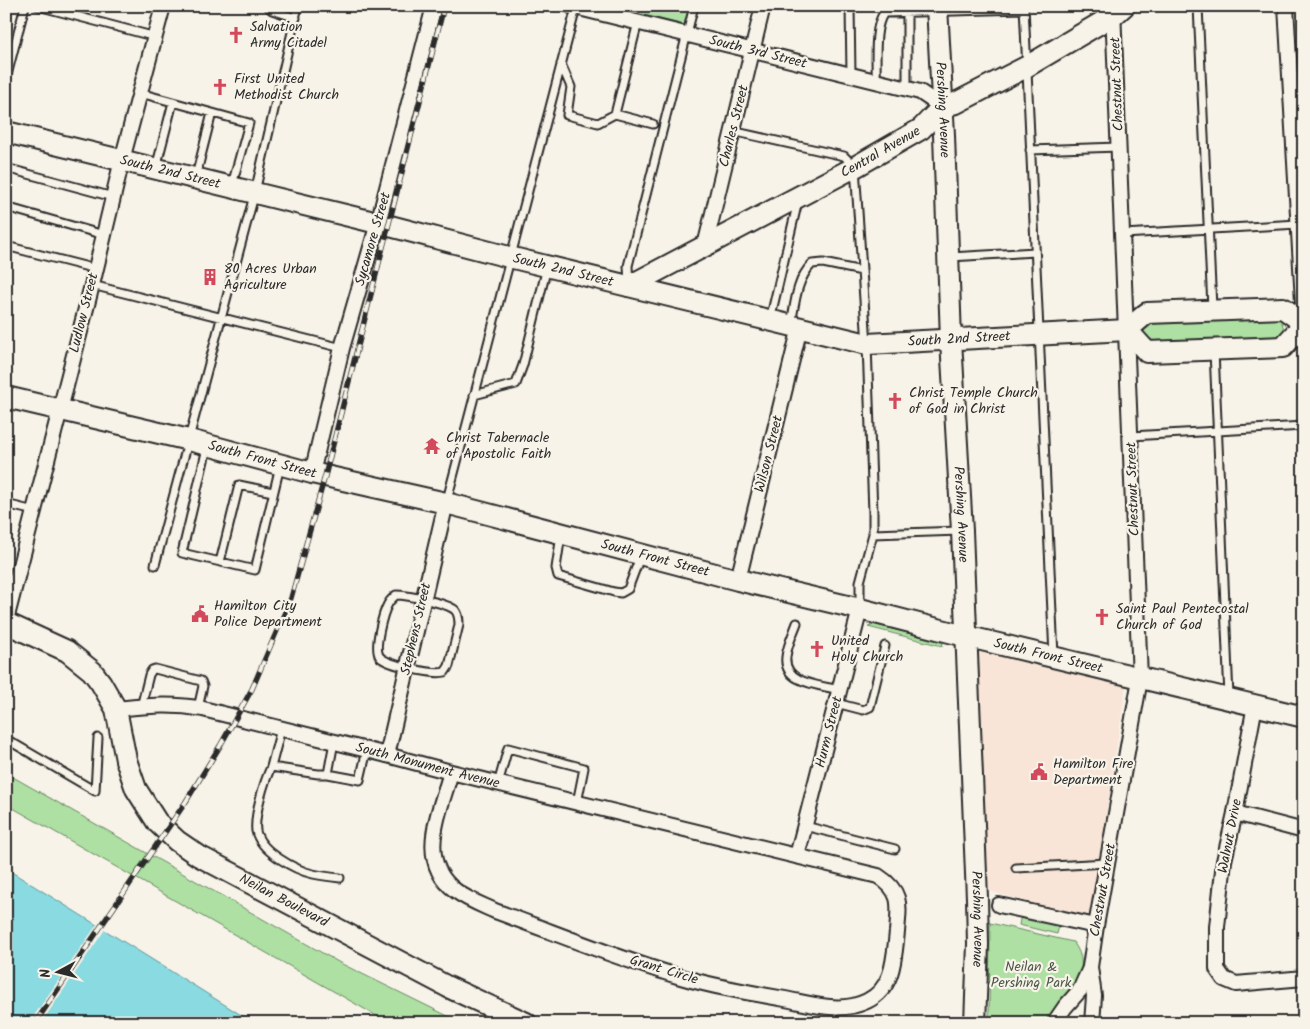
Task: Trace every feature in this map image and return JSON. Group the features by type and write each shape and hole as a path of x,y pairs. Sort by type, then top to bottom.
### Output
{"street":[{"name":"Ludlow Street","path":"6,622 92,286 122,160 163,6"},
{"name":"Sycamore Street","path":"312,473 342,348 378,223 434,6"},
{"name":"Charles Street","path":"705,246 763,6"},
{"path":"1286,6 1298,110 1298,224 1304,319"},
{"name":"South 3rd Street","path":"573,7 920,92 942,108"},
{"name":"Pershing Avenue","path":"937,9 951,340 962,531 977,898 978,944 975,1023"},
{"name":"Central Avenue","path":"629,286 855,167 921,129 942,108 956,103 1026,67 1117,9"},
{"name":"Chestnut Street","path":"1054,1023 1080,990 1090,967 1140,678 1119,147 1117,9"},
{"name":"South 2nd Street","path":"6,132 867,344 1127,330"},
{"path":"1283,308 1304,324 1282,347 1214,350 1147,352 1127,330 1146,312 1283,308"},
{"name":"Wilson Street","path":"738,580 796,326"},
{"name":"South Front Street","path":"6,397 280,463 312,473 446,503 738,580 1304,717"},
{"name":"Stephens Street","path":"387,755 446,503"},
{"name":"Hurm Street","path":"797,856 860,609"},
{"path":"6,622 56,645 81,661 101,683 116,709"},
{"name":"South Monument Avenue","path":"116,709 163,704 198,708 498,784 878,876"},
{"name":"Walnut Drive","path":"1255,705 1224,861 1217,927 1217,969 1224,979 1236,984 1304,978"},
{"name":"Neilan Boulevard","path":"116,709 126,760 136,789 157,822 177,841 199,856 448,987 526,1023"},
{"name":"Grant Circle","path":"451,772 432,841 433,854 438,868 445,881 456,891 494,911 688,979 740,991 833,1008 855,1006 868,1000 880,991 890,977 894,962 899,903 896,893 889,883 878,876"},
{"path":"1234,813 1304,831"},
{"path":"999,905 1096,926"},
{"name":"Chestnut Street","path":"1090,967 1094,996 1092,1023"}],"lane":[{"path":"6,79 25,6"},
{"path":"38,6 156,36"},
{"path":"268,6 272,10 296,18"},
{"path":"280,463 256,570 182,552 198,443 221,318 255,192 298,6"},
{"path":"629,286 628,266 694,6"},
{"path":"850,6 851,75"},
{"path":"1198,6 1212,310"},
{"path":"446,503 561,64 573,7"},
{"path":"876,81 878,29 884,13 907,13 937,9 1024,8 1054,656"},
{"path":"907,13 907,89"},
{"path":"615,114 638,22"},
{"path":"561,64 571,87 568,115 598,122 615,114 653,124"},
{"path":"140,93 249,123 232,187"},
{"path":"156,168 173,102"},
{"path":"196,178 212,113"},
{"path":"732,131 844,156 855,167 867,344 873,534 860,582 860,609"},
{"path":"1030,150 1119,147"},
{"path":"6,168 113,197"},
{"path":"770,320 800,196"},
{"path":"6,207 104,235"},
{"path":"1123,234 1298,224"},
{"path":"6,246 96,269"},
{"path":"948,257 1035,252"},
{"path":"796,326 797,292 803,276 812,264 823,263 862,271"},
{"path":"474,395 516,384 523,365 547,266"},
{"path":"92,286 342,348"},
{"path":"1214,350 1229,698"},
{"path":"1131,436 1304,426"},
{"path":"155,565 198,443"},
{"path":"220,562 238,485 273,492"},
{"path":"6,504 34,511"},
{"path":"873,534 962,531"},
{"path":"561,533 556,556 558,576 614,592 621,593 628,589 641,554"},
{"path":"407,595 449,607 456,611 459,625 448,666 444,672 435,673 407,667 386,661 379,656 376,648 385,610 389,602 396,596 407,595"},
{"path":"797,623 786,657 788,669 794,677 862,710 870,707 885,646"},
{"path":"141,707 149,675 155,669 201,680 203,686 198,708"},
{"path":"281,729 257,816 256,832 262,844 273,856 311,874 340,878"},
{"path":"6,740 95,791 98,738"},
{"path":"328,774 334,742"},
{"path":"498,784 508,748 584,768 577,803"},
{"path":"271,767 360,780 367,750"},
{"path":"805,826 895,850"},
{"path":"1016,868 1108,863"}],"shaded area":[{"path":"976,650 1126,686 1090,919 989,891"}],"green space":[{"path":"608,6 689,6 684,25"},
{"path":"1280,317 1284,329 1281,338 1149,348 1143,335 1146,322"},
{"path":"873,624 943,643 942,646 868,627"},
{"path":"6,773 340,963 462,1023 389,1023 6,804"},
{"path":"1023,904 1062,913 1057,934 1019,925"},
{"name":"Neilan & Pershing Park","path":"990,923 1073,942 1079,953 1081,963 1080,974 1070,994 1049,1023 989,1023"}],"water":[{"path":"6,869 10,871 254,1023 6,1023"}],"pier":[{"path":"98,923 106,928 41,1023 29,1023"}],"railway":[{"path":"35,1023 185,803 220,746 252,689 291,598 325,476 444,6"}],"place":[{"name":"Salvation Army Citadel","path":"236,35"},
{"name":"First United Methodist Church","path":"220,87"},
{"name":"80 Acres Urban Agriculture","path":"210,277"},
{"name":"Christ Temple Church of God in Christ","path":"895,401"},
{"name":"Christ Tabernacle of Apostolic Faith","path":"432,446"},
{"name":"Hamilton City Police Department","path":"200,614"},
{"name":"Saint Paul Pentecostal Church of God","path":"1102,617"},
{"name":"United Holy Church","path":"817,649"},
{"name":"Hamilton Fire Department","path":"1039,772"}]}
